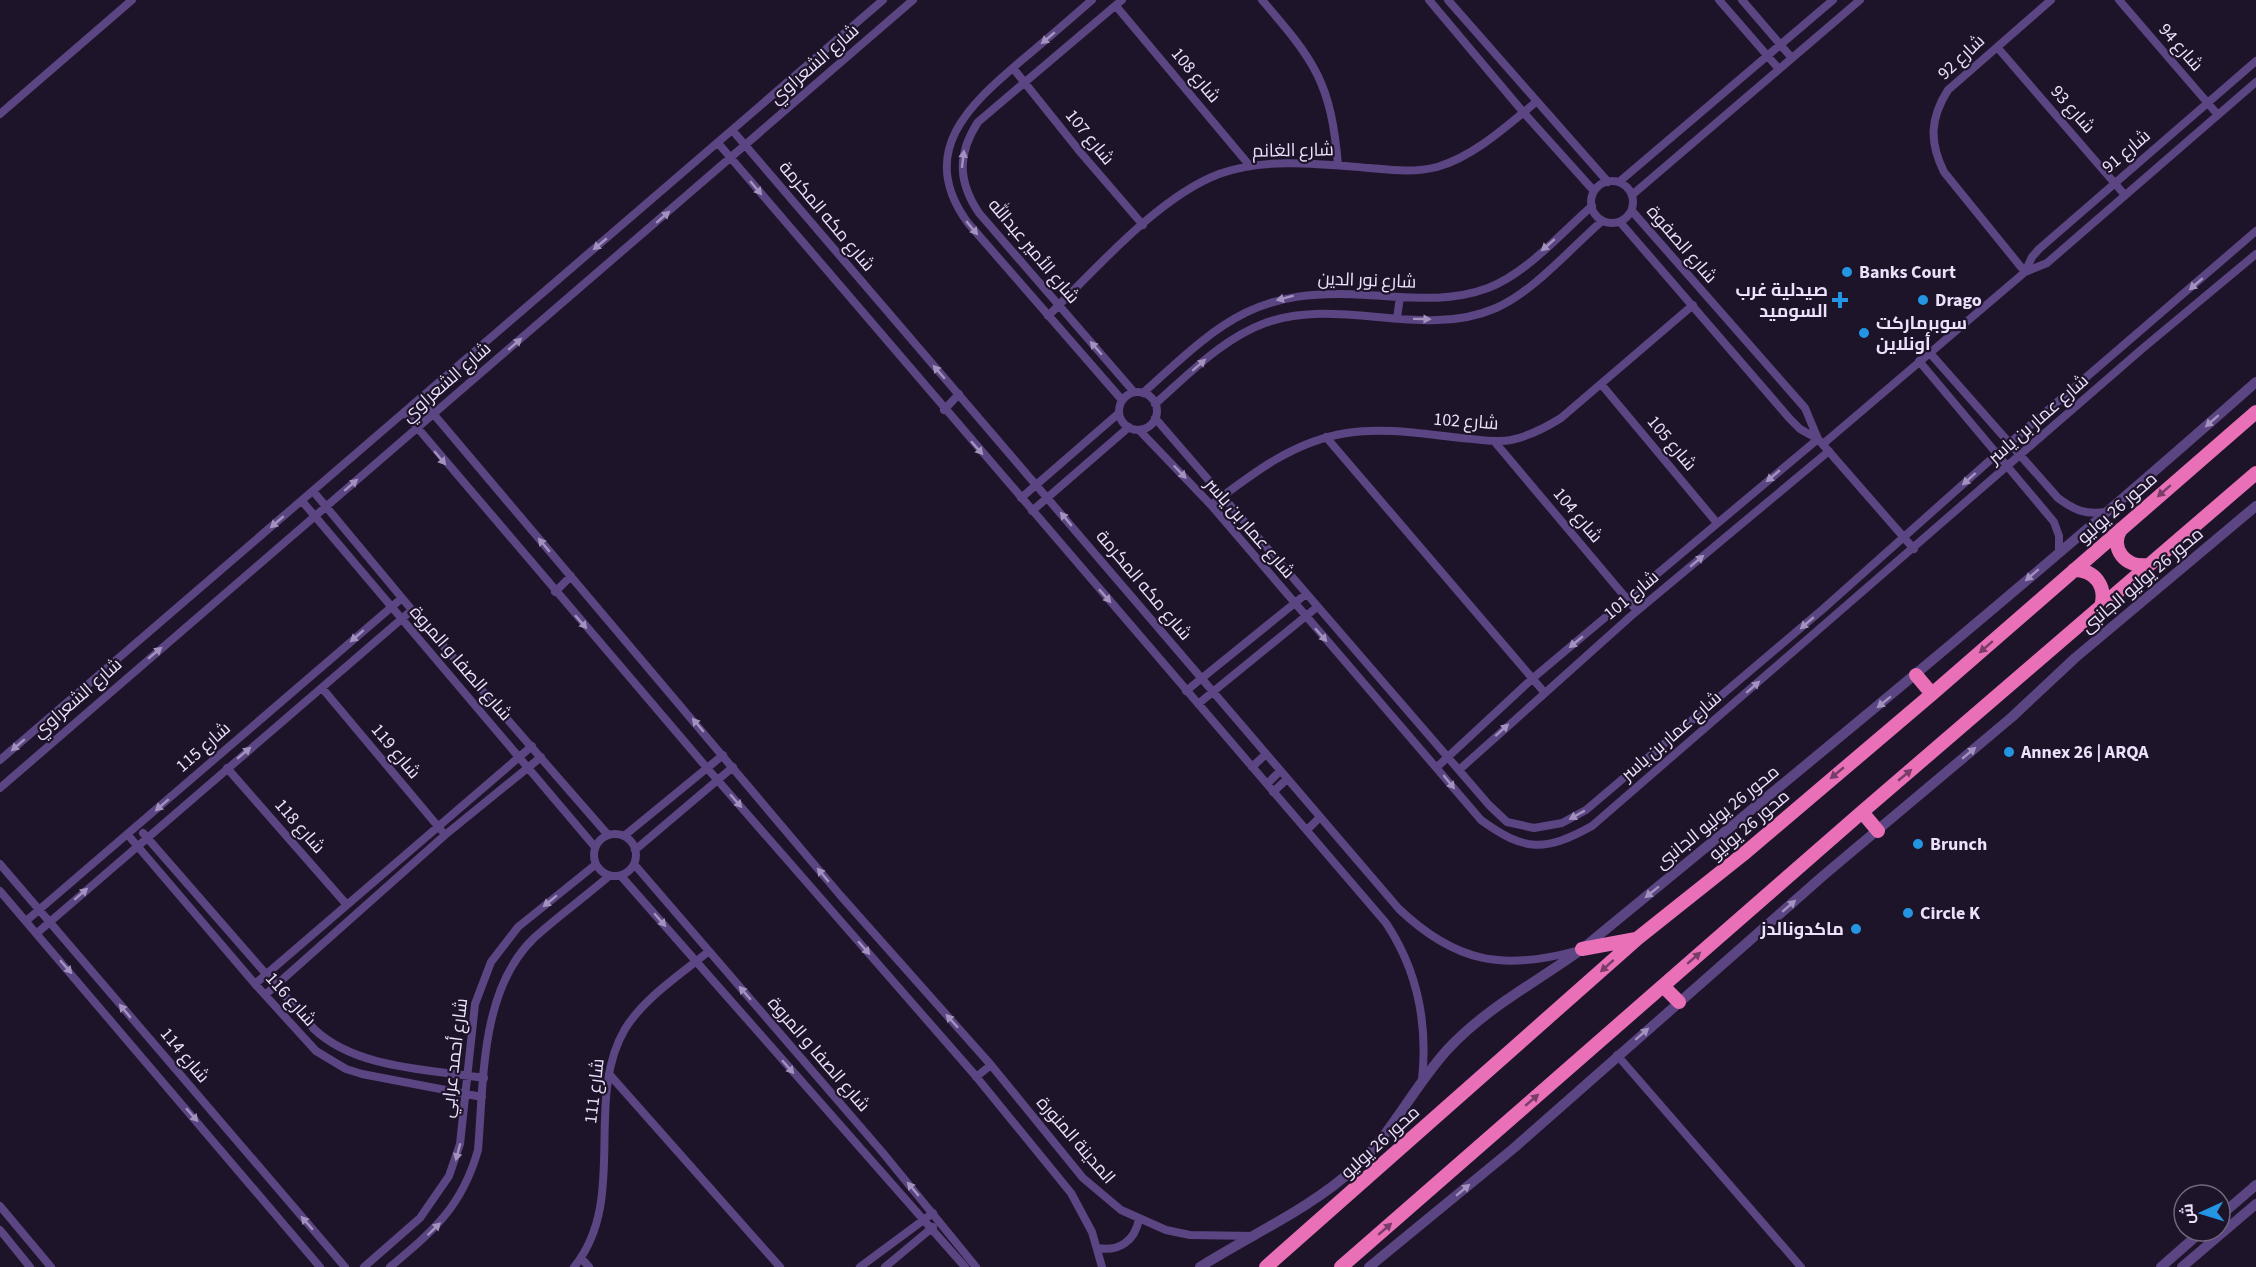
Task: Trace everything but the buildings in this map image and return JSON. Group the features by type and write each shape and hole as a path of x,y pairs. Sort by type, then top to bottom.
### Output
{"highway":[{"name":"محور 26 يوليو","path":"1266,1267 1638,938 1746,852 1932,694 2256,412"},
{"path":"1341,1267 1862,812 2256,473"},
{"path":"2122,527 2117,541 2121,556 2133,565 2148,565"},
{"path":"2074,570 2089,572 2096,577 2103,591 2101,607"},
{"path":"1916,675 1932,694"},
{"path":"1862,812 1878,831"},
{"path":"1582,949 1638,938"},
{"path":"1663,986 1679,1002"}],"street":[{"path":"0,114 132,0"},
{"name":"شارع الشعراوي","path":"0,760 883,0"},
{"name":"شارع الشعراوي","path":"0,788 913,0"},
{"name":"شارع الأمير عبدالله","path":"1092,0 966,112 953,134 947,159 952,193 958,209 968,223 1122,400"},
{"path":"1262,0 1302,46 1318,72 1331,110 1338,165"},
{"path":"1429,0 1523,112 1594,191 1592,206 1602,221 1611,224 1620,222 1632,211 1632,195 1627,187 1618,182 1608,182 1594,191"},
{"path":"1448,0 1608,182"},
{"path":"1719,0 1778,68"},
{"path":"1742,0 1791,57"},
{"path":"1618,182 1833,0"},
{"path":"1632,195 1677,159 1778,68 1860,0"},
{"name":"شارع 92","path":"2025,272 1944,172 1936,157 1932,140 1936,114 1948,90 2051,0"},
{"name":"شارع 94","path":"2119,0 2218,115"},
{"name":"شارع الأمير عبدالله","path":"1119,2 978,122 967,139 962,158 965,187 979,213 1059,306 1139,392"},
{"name":"شارع 108","path":"1119,2 1250,166"},
{"path":"1084,7 1088,17 1098,21"},
{"name":"شارع 93","path":"1997,47 2124,194"},
{"name":"شارع 91","path":"2025,272 2036,252 2256,61"},
{"name":"شارع 107","path":"1013,68 1143,225"},
{"name":"شارع 91","path":"1823,444 2025,272 2048,263 2124,194 2256,82"},
{"name":"شارع الغانم","path":"1048,316 1143,225 1193,186 1221,173 1250,166 1338,165 1401,170 1437,167 1470,152 1536,102"},
{"name":"شارع مكه المكرمة","path":"733,131 1038,485 1367,874 1419,928 1442,944 1468,955 1495,962 1524,962 1582,949"},
{"name":"شارع مكه المكرمة","path":"718,143 1395,936 1414,979 1424,1027 1422,1080"},
{"path":"952,193 965,187"},
{"name":"شارع نور الدين","path":"1139,392 1223,323 1259,305 1297,295 1326,293 1458,297 1490,287 1518,271 1592,206"},
{"name":"شارع الصفوة","path":"1632,211 1805,408 1823,444 1914,549"},
{"name":"شارع نور الدين","path":"1155,404 1233,338 1266,323 1301,315 1461,319 1497,308 1528,286 1602,221"},
{"name":"شارع الصفوة","path":"1620,222 1790,419 1800,429 1823,444"},
{"name":"شارع عمار بن ياسر","path":"1155,418 1224,495 1317,607 1489,806 1507,822 1534,828 1562,823 1586,810 1823,609 1997,454 2256,231"},
{"name":"شارع عمار بن ياسر","path":"1139,430 1211,505 1481,820 1505,837 1535,846 1565,841 1592,826 2142,349 2256,254"},
{"path":"2214,268 2224,280"},
{"path":"1398,318 1400,297"},
{"name":"شارع 102","path":"1211,505 1281,455 1326,436 1370,430 1494,441 1515,439 1542,430 1601,384 1693,305"},
{"path":"2133,338 2142,349"},
{"path":"1929,352 2058,498 2072,509 2089,514 2109,512"},
{"path":"1919,361 2054,522 2059,536 2059,553"},
{"name":"محور 26 يوليو الجانبى","path":"1200,1267 1322,1194 1357,1166 1386,1133 1422,1080 1450,1048 1487,1013 1582,949 1916,675 2109,512 2256,382"},
{"name":"شارع 105","path":"1601,384 1717,523"},
{"path":"1021,498 1119,413 1122,400 1139,392 1155,404 1155,418 1149,426 1139,430 1129,428 1119,413"},
{"path":"944,410 959,394"},
{"name":"المدينة المنورة","path":"420,398 840,896 991,1065 1083,1179 1101,1196 1139,1219 1190,1235 1255,1236"},
{"path":"404,412 555,592 976,1077 1071,1193 1083,1212 1102,1267"},
{"path":"1032,512 1129,428"},
{"path":"1326,436 1545,692"},
{"name":"شارع 104","path":"1494,441 1637,611"},
{"name":"شارع 101","path":"1437,767 1533,678 1717,523 1823,444"},
{"name":"شارع 101","path":"1459,770 1823,444"},
{"name":"شارع الصفا و المروة","path":"313,491 412,610 608,835"},
{"name":"شارع الصفا و المروة","path":"302,501 530,767 595,847"},
{"name":"محور 26 يوليو الجانبى","path":"1369,1267 1514,1148 1617,1055 2012,717 2189,560 2256,506"},
{"path":"555,592 571,576"},
{"path":"1186,691 1306,594"},
{"name":"شارع 115","path":"26,921 402,598"},
{"path":"1198,704 1317,607"},
{"path":"1823,609 1832,620"},
{"name":"شارع 115","path":"37,933 412,610"},
{"name":"شارع 119","path":"322,688 445,835"},
{"path":"1714,702 1723,713"},
{"path":"1705,709 1714,720"},
{"path":"255,984 532,746"},
{"path":"1252,767 1266,754"},
{"path":"624,836 635,850 634,864 621,876 609,876 595,865 595,847 608,835 624,836 723,755"},
{"path":"265,995 445,835 541,757"},
{"path":"635,850 733,767"},
{"name":"شارع 118","path":"227,768 347,905"},
{"path":"1267,784 1280,771"},
{"path":"1273,792 1287,779"},
{"path":"1602,796 1612,808"},
{"path":"1306,830 1320,818"},
{"name":"شارع 116","path":"137,826 323,1037 351,1054 484,1078"},
{"name":"شارع 116","path":"128,835 255,984 316,1051 346,1069 482,1097"},
{"name":"شارع 114","path":"0,864 345,1267"},
{"name":"شارع الصفا و المروة","path":"634,864 933,1213 976,1267"},
{"name":"شارع أحمد عرابي","path":"364,1267 420,1218 441,1191 460,1144 475,1004 491,962 518,927 595,865"},
{"path":"1354,886 1367,874"},
{"name":"شارع أحمد عرابي","path":"390,1267 443,1220 465,1187 477,1150 495,1001 518,957 534,938 609,876"},
{"name":"شارع الصفا و المروة","path":"621,876 965,1267"},
{"name":"شارع 114","path":"0,891 320,1267"},
{"path":"828,905 840,896"},
{"name":"شارع 111","path":"574,1267 596,1229 600,1208 609,1074 620,1040 632,1019 651,999 709,951"},
{"path":"1617,1055 1801,1267"},
{"path":"976,1077 991,1065"},
{"path":"609,1074 780,1267"},
{"path":"211,1137 222,1126"},
{"path":"2232,1206 2256,1185"},
{"path":"2182,1267 2256,1204"},
{"path":"0,1206 51,1267"},
{"path":"860,1267 933,1213"},
{"path":"1097,1248 1116,1248 1127,1242 1135,1232 1139,1219"},
{"path":"885,1267 940,1222"},
{"path":"0,1230 30,1267"},
{"path":"2160,1267 2188,1243"},
{"path":"581,1258 589,1267"}],"place":[{"name":"Banks Court","path":"1847,272"},
{"name":"صيدلية غرب السوميد","path":"1840,300"},
{"name":"Drago","path":"1923,300"},
{"name":"سوبرماركت أونلاين","path":"1864,333"},
{"name":"Annex 26 | ARQA","path":"2009,752"},
{"name":"Brunch","path":"1918,844"},
{"name":"Circle K","path":"1908,913"},
{"name":"ماكدونالدز","path":"1856,929"}]}
